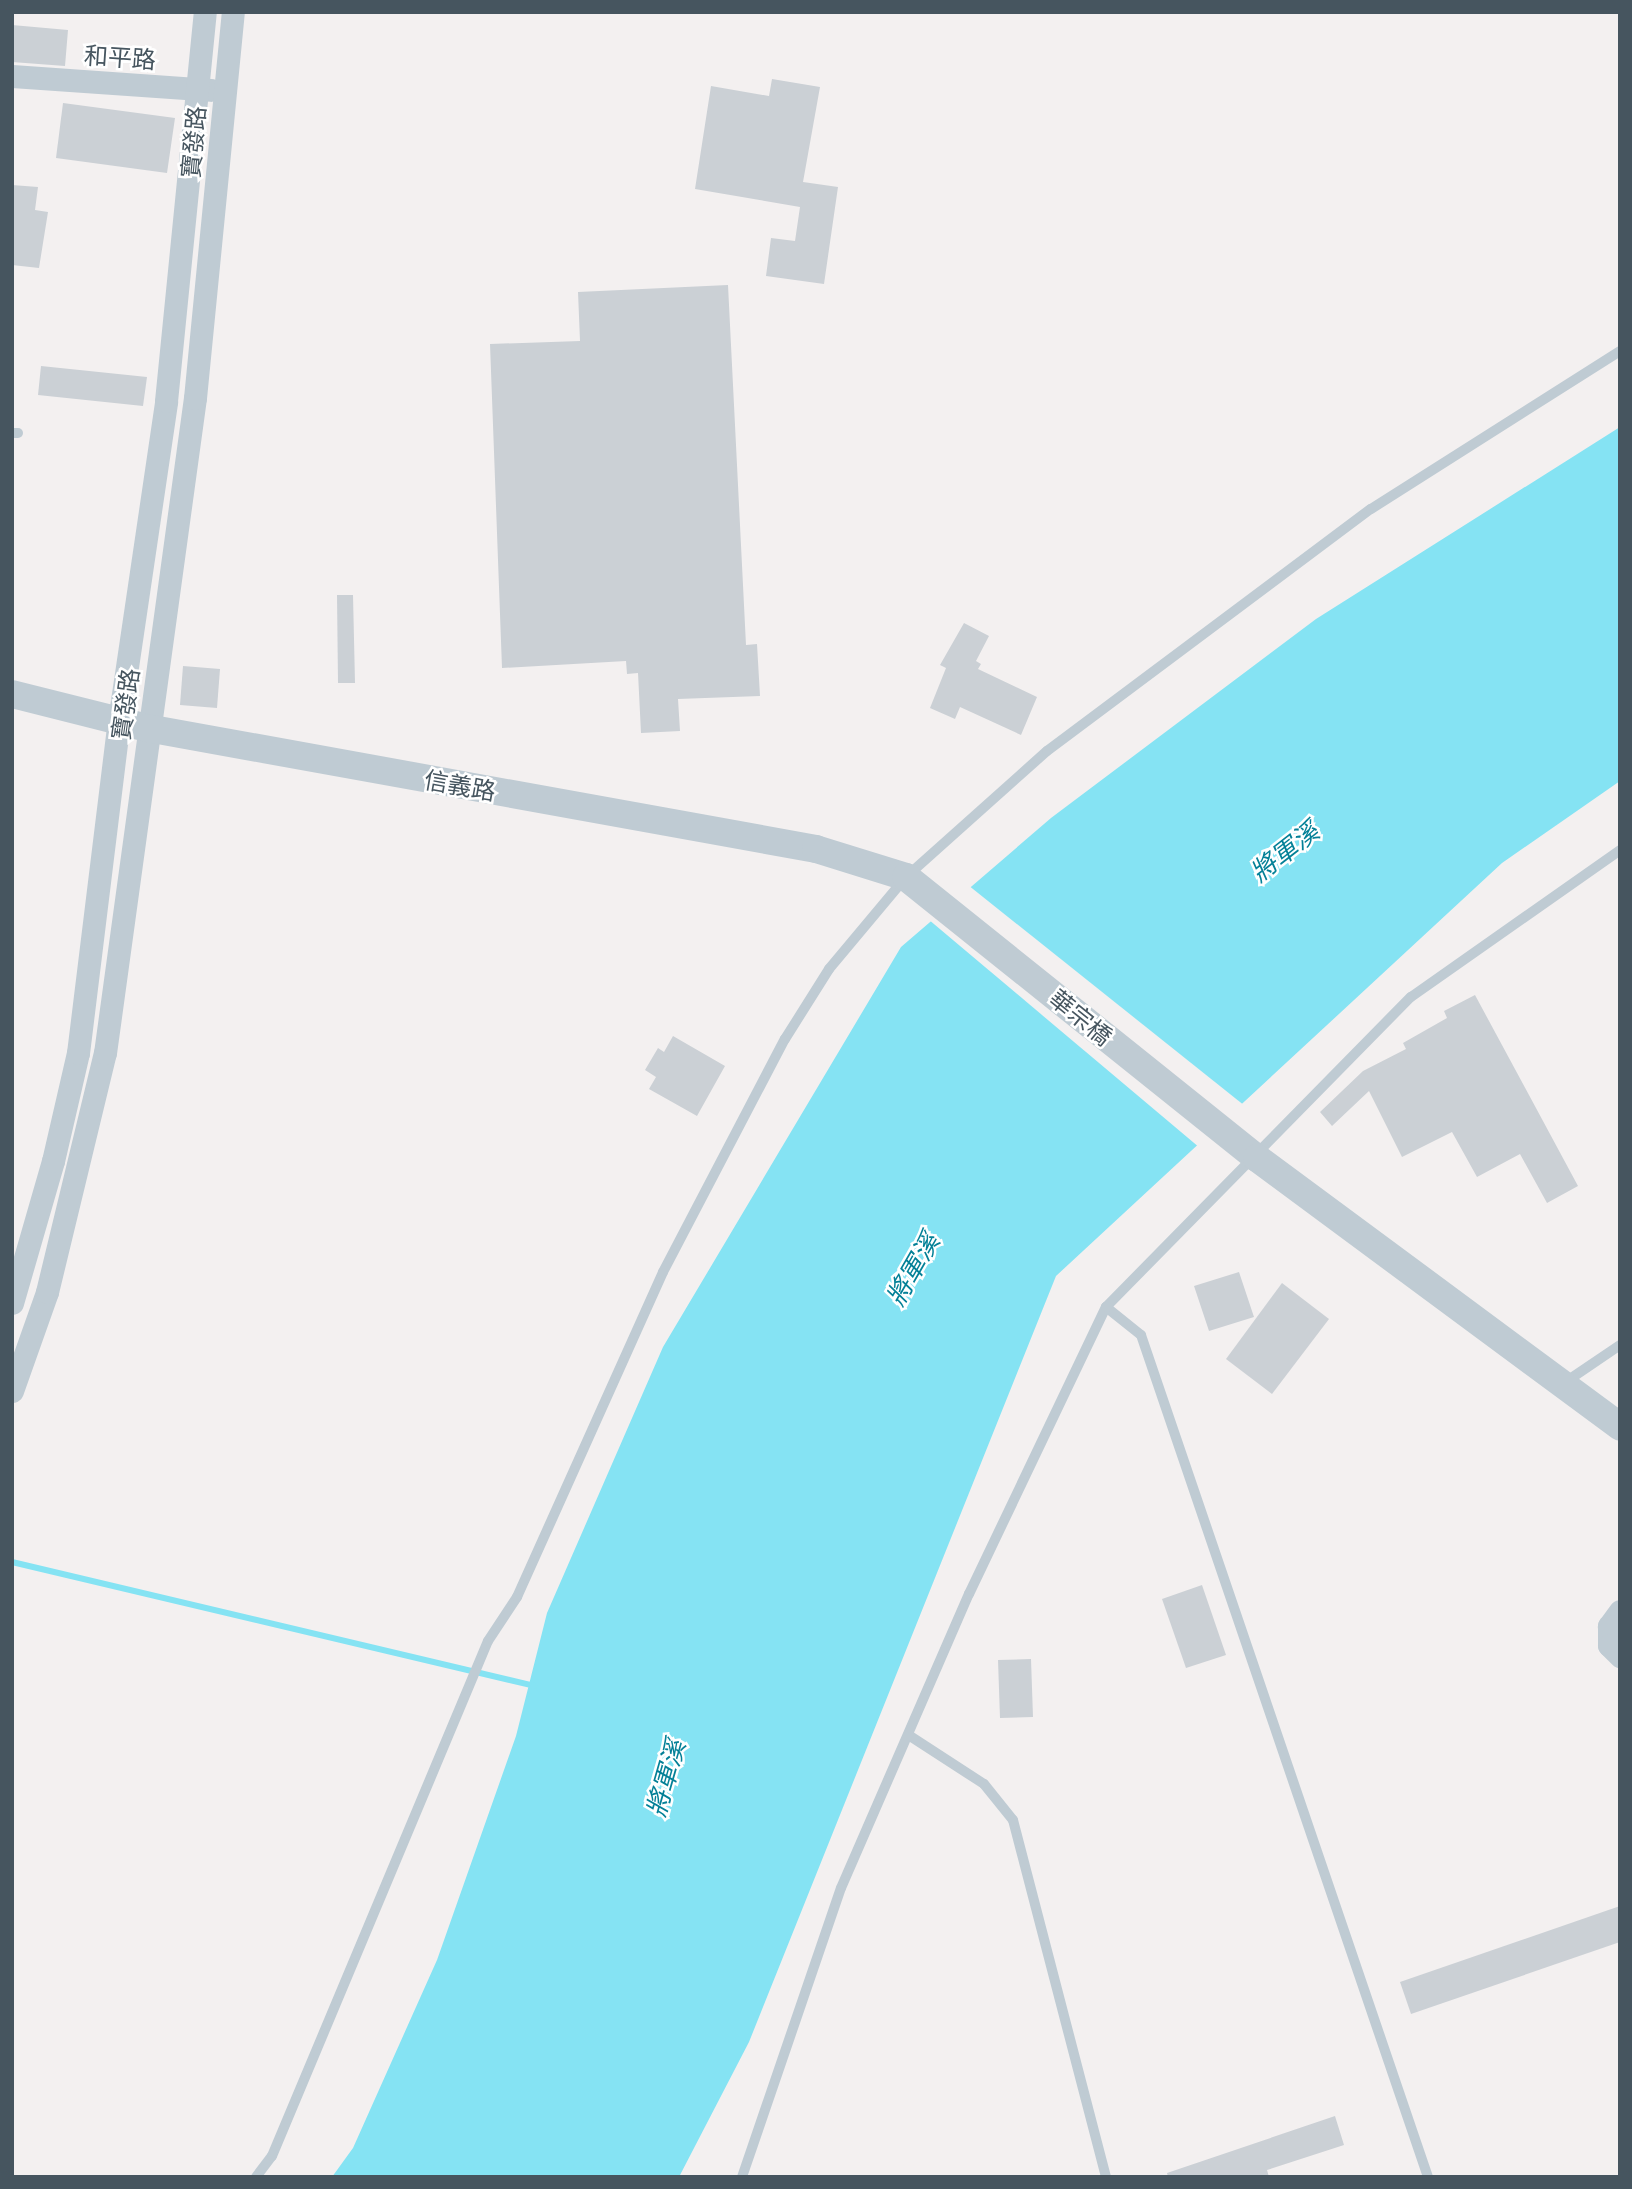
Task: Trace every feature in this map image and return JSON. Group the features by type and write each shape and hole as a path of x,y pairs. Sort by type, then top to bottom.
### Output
{"street":[{"name":"寶發路","path":"12,1303 78,1053 119,721 166,401 205,12"},
{"name":"寶發路","path":"12,1391 47,1292 105,1054 147,728 195,398 233,12"},
{"name":"和平路","path":"12,76 224,91"},
{"name":"信義路","path":"12,694 147,728 816,849 906,877"},
{"name":"華宗橋","path":"906,877 1256,1158 1620,1427"},
{"path":"1620,1611 1609,1626 1608,1645 1620,1656"}],"lane":[{"path":"256,2177 272,2156 488,1642 517,1597 663,1272 785,1039 829,969 906,877 1047,751 1371,509 1620,351"},
{"path":"742,2177 749,2164 841,1888 910,1735 969,1594 1106,1307 1256,1158 1411,997 1620,850"},
{"path":"1106,1307 1141,1335 1428,2177"},
{"path":"1562,1384 1620,1345"},
{"path":"910,1735 984,1784 1013,1820 1107,2177"},
{"path":"749,2164 749,2177"}],"water":[{"name":"將軍溪","path":"1620,427 1620,781 1502,863 1056,1276 749,2042 679,2177 332,2177 353,2148 437,1960 516,1736 547,1613 663,1347 901,947 1051,818 1316,619"}],"pier":[{"path":"968,885 1245,1106 1200,1148 928,919"}],"building":[{"path":"12,25 68,30 65,66 12,62"},
{"path":"772,79 820,87 803,182 838,187 824,284 766,276 771,238 795,241 800,207 695,189 711,86 769,96"},
{"path":"63,103 175,118 167,173 56,158"},
{"path":"12,185 38,187 35,210 48,212 39,268 12,265"},
{"path":"728,285 746,645 757,644 760,696 678,699 680,731 641,733 638,673 627,674 626,661 502,668 490,344 580,341 578,292"},
{"path":"41,366 147,377 143,406 38,395"},
{"path":"337,595 353,595 355,683 338,683"},
{"path":"964,623 989,636 976,661 981,664 978,669 1037,697 1021,735 960,707 955,719 930,708 946,668 940,665"},
{"path":"183,666 220,669 217,708 180,705"},
{"path":"1475,995 1578,1186 1547,1203 1520,1154 1477,1177 1452,1132 1402,1157 1369,1091 1332,1126 1320,1112 1363,1071 1406,1049 1403,1043 1447,1018 1444,1011"},
{"path":"673,1036 725,1066 697,1116 649,1089 656,1077 645,1070 658,1048 664,1052"},
{"path":"1239,1272 1254,1317 1209,1331 1194,1286"},
{"path":"1282,1283 1329,1319 1272,1394 1226,1359"},
{"path":"1202,1585 1226,1655 1186,1668 1162,1599"},
{"path":"1031,1659 1033,1717 1000,1718 998,1660"},
{"path":"1620,1906 1620,1942 1411,2014 1400,1982"},
{"path":"1335,2116 1344,2145 1267,2170 1269,2177 1168,2177 1167,2173"}],"waterway":[{"path":"12,1562 535,1686"}]}
